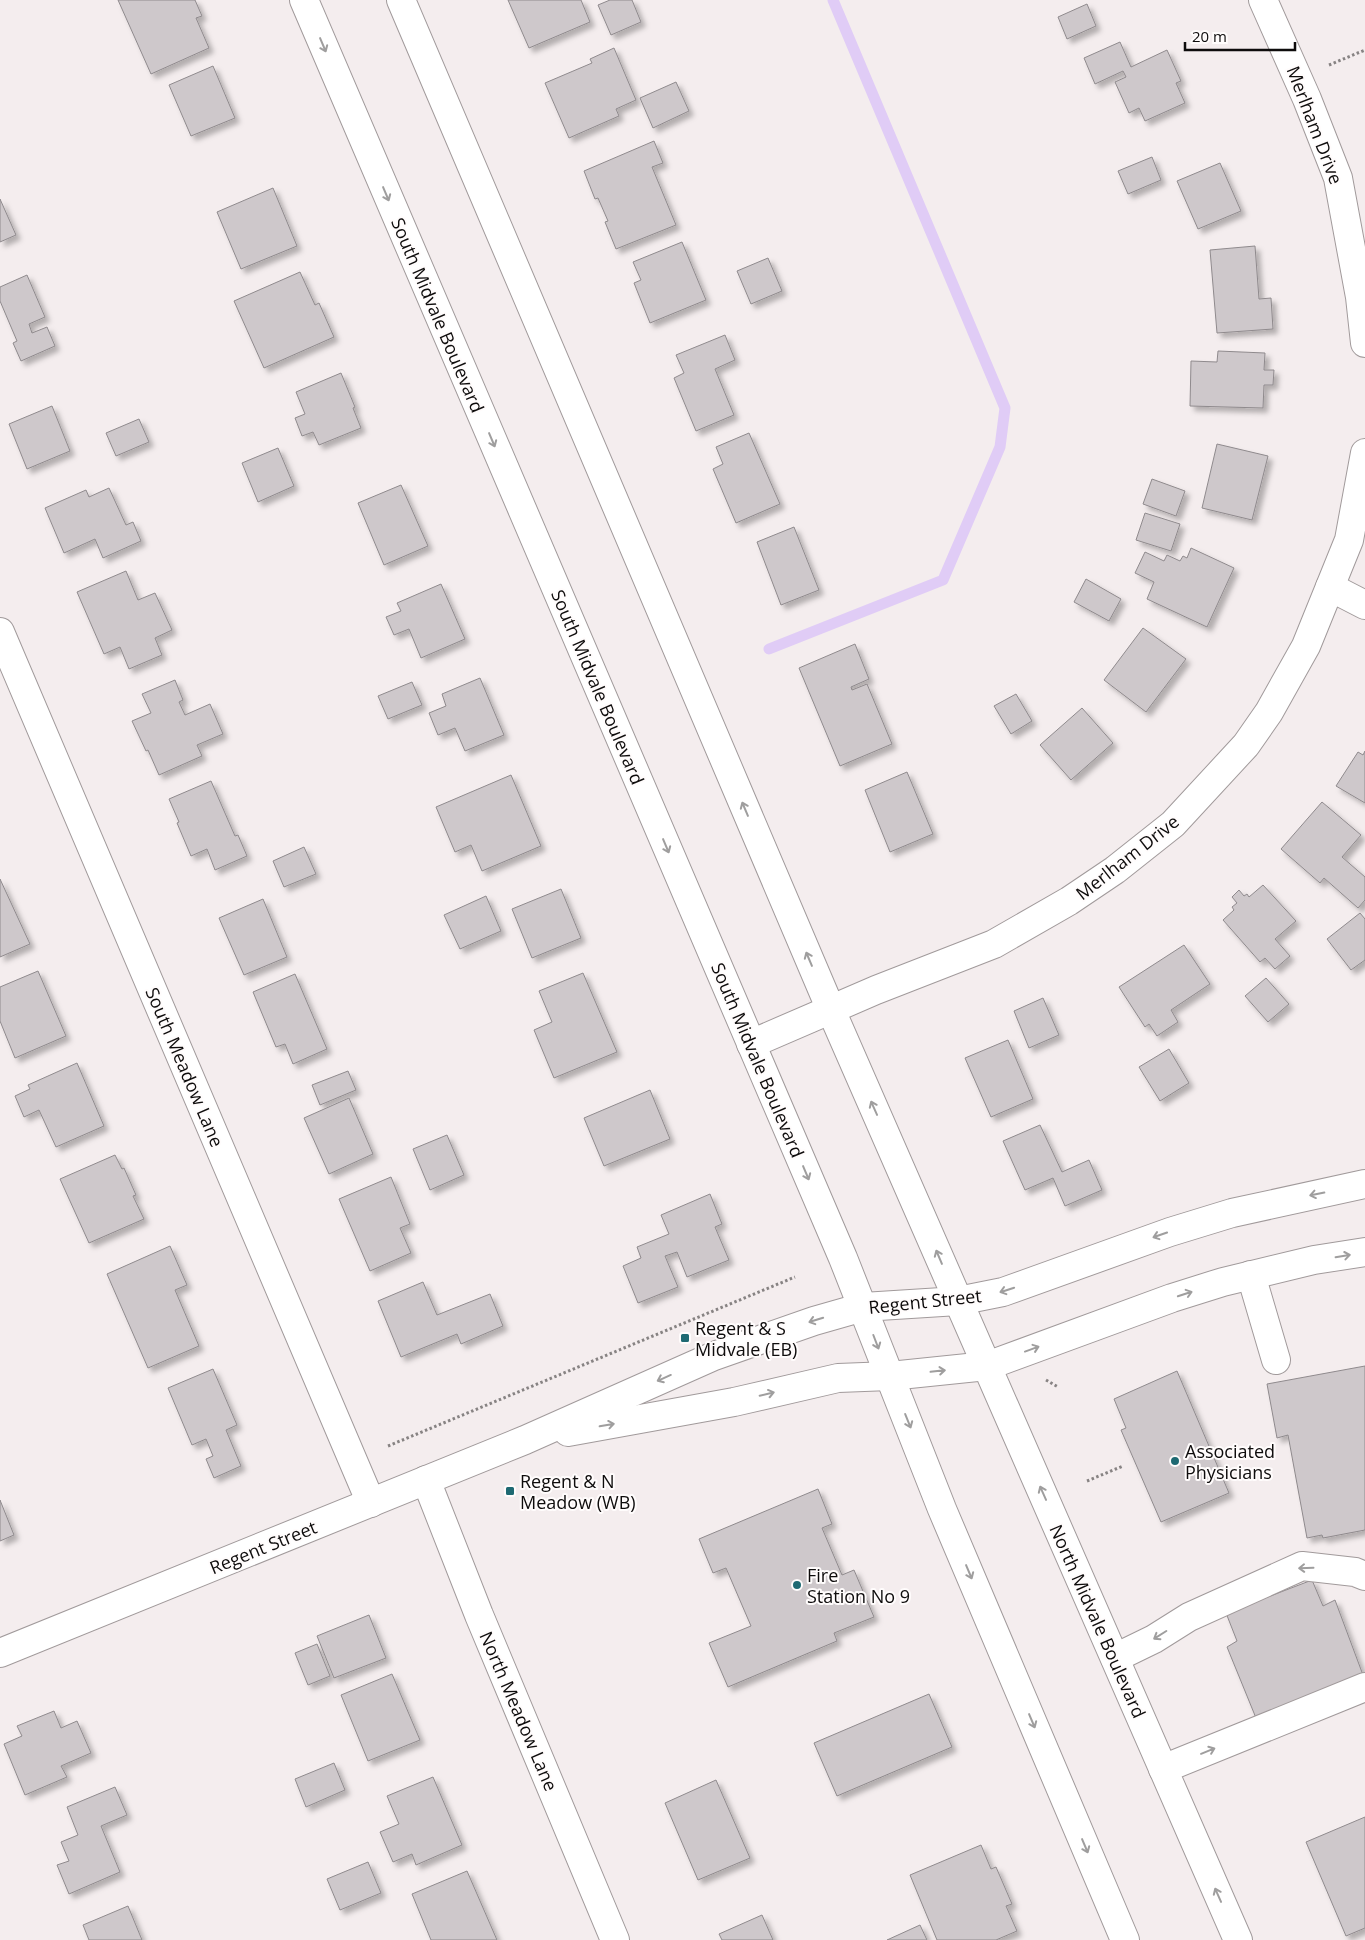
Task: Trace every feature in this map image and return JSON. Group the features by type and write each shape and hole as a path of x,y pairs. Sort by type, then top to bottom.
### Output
{"street":[{"name":"South Midvale Boulevard","path":"304,0 751,1044 863,1307 890,1376"},
{"path":"401,0 831,1010 958,1301"},
{"name":"Merlham Drive","path":"1263,0 1307,99 1338,178 1360,297 1365,343"},
{"name":"Merlham Drive","path":"751,1044 994,944 1069,901 1122,864 1173,824 1246,746 1269,712 1306,646 1349,540 1365,453"},
{"path":"1330,588 1365,605"},
{"name":"South Meadow Lane","path":"0,632 371,1503"},
{"name":"Regent Street","path":"0,1653 525,1440 714,1356 814,1321 863,1307 958,1301 1003,1292 1170,1232 1232,1213 1365,1184"},
{"name":"Regent Street","path":"525,1440 734,1402 838,1378 890,1376 987,1366 1172,1298 1223,1282 1314,1260 1365,1252"},
{"path":"1251,1276 1276,1360"},
{"name":"North Midvale Boulevard","path":"958,1301 1238,1940"},
{"path":"890,1376 942,1509 1125,1940"},
{"name":"North Meadow Lane","path":"426,1480 479,1615 615,1940"},
{"path":"1115,1658 1154,1639 1189,1617 1302,1566 1360,1574"},
{"path":"1163,1769 1365,1686"}],"path":[{"path":"1323,68 1365,50"},
{"path":"388,1446 796,1277"},
{"path":"1042,1377 1058,1387"},
{"path":"1087,1481 1123,1466"}],"building":[{"path":"118,0 195,0 202,16 196,18 209,48 151,74"},
{"path":"508,0 581,0 590,22 529,48"},
{"path":"610,0 632,0 641,22 611,35 598,5"},
{"path":"1087,4 1096,26 1067,39 1058,17"},
{"path":"1120,42 1131,67 1167,50 1181,81 1176,83 1185,103 1145,121 1139,108 1129,113 1115,82 1126,77 1123,71 1095,84 1084,58"},
{"path":"614,48 636,100 616,109 619,116 569,138 545,83 592,63 590,59"},
{"path":"213,66 235,118 191,136 169,85"},
{"path":"676,82 689,111 653,128 640,98"},
{"path":"654,141 663,163 652,167 676,225 616,249 605,222 608,221 598,198 595,199 584,171"},
{"path":"1152,157 1161,180 1128,194 1118,171"},
{"path":"1220,163 1241,211 1198,229 1177,181"},
{"path":"273,188 297,246 241,269 217,212"},
{"path":"0,199 16,235 0,242"},
{"path":"682,242 706,300 650,323 634,283 641,280 633,262"},
{"path":"1255,246 1259,299 1271,298 1273,329 1217,333 1210,250"},
{"path":"768,258 782,291 751,304 737,271"},
{"path":"300,272 315,305 319,303 334,337 264,368 234,301"},
{"path":"27,275 45,317 29,324 32,333 47,327 55,346 21,361 13,343 17,341 0,301 0,287"},
{"path":"725,335 735,360 715,369 734,415 696,431 674,378 684,373 676,355"},
{"path":"1218,351 1265,353 1264,370 1274,370 1273,385 1264,385 1263,408 1190,406 1191,361 1217,362"},
{"path":"341,373 355,407 353,408 361,428 319,445 313,432 302,436 295,418 305,414 296,392"},
{"path":"52,406 70,451 27,469 9,424"},
{"path":"139,419 149,442 116,456 106,433"},
{"path":"749,433 780,504 736,523 713,469 723,464 716,447"},
{"path":"1217,444 1268,456 1252,520 1202,508"},
{"path":"278,448 294,486 258,502 242,463"},
{"path":"1152,479 1185,491 1176,516 1143,504"},
{"path":"401,485 428,546 384,565 358,503"},
{"path":"109,488 126,525 133,522 141,541 103,558 95,539 64,553 45,508 86,490 89,497"},
{"path":"1145,513 1180,524 1171,551 1136,540"},
{"path":"794,527 819,590 781,605 757,542"},
{"path":"1191,548 1234,568 1207,627 1147,599 1154,582 1135,573 1145,552 1164,561 1167,555 1180,561 1183,556 1187,558"},
{"path":"126,571 138,600 155,593 172,630 155,638 162,655 129,669 120,647 104,654 77,592"},
{"path":"1086,579 1121,599 1109,621 1074,602"},
{"path":"441,584 465,639 421,658 409,629 394,635 386,617 401,611 397,603"},
{"path":"1143,628 1186,659 1146,712 1104,680"},
{"path":"855,644 869,679 851,687 852,690 867,684 892,744 840,766 799,668"},
{"path":"480,678 504,735 465,751 455,728 438,735 429,713 446,706 442,694"},
{"path":"175,680 183,700 179,702 185,715 210,704 223,734 197,745 202,756 159,775 132,721 151,713 142,694"},
{"path":"412,682 422,705 388,719 378,696"},
{"path":"1016,694 1032,721 1011,734 994,706"},
{"path":"1082,708 1113,743 1071,780 1040,745"},
{"path":"1365,751 1365,803 1336,786 1358,752 1363,755"},
{"path":"907,772 933,834 890,852 865,790"},
{"path":"511,775 541,846 482,871 471,845 455,852 436,807"},
{"path":"211,781 235,836 238,835 247,856 215,870 207,849 191,856 169,799"},
{"path":"1322,802 1361,835 1342,857 1365,877 1365,900 1358,908 1324,878 1320,883 1281,849"},
{"path":"304,847 316,874 284,887 273,861"},
{"path":"0,879 30,944 0,957"},
{"path":"1263,885 1296,921 1275,939 1290,956 1275,969 1265,958 1260,962 1223,920 1234,910 1232,907 1237,903 1232,897 1239,890 1244,896 1247,894 1249,897"},
{"path":"561,889 581,938 532,958 512,909"},
{"path":"486,896 501,931 460,949 444,915"},
{"path":"263,899 287,957 244,975 219,918"},
{"path":"1360,913 1365,919 1365,960 1351,970 1327,939"},
{"path":"1184,945 1210,984 1171,1010 1178,1022 1157,1036 1149,1024 1145,1027 1119,987"},
{"path":"38,971 66,1036 15,1058 0,1021 0,987"},
{"path":"583,973 617,1052 554,1078 534,1030 552,1022 539,991"},
{"path":"295,974 327,1049 293,1064 285,1044 276,1047 253,992"},
{"path":"1266,978 1289,1004 1268,1022 1245,996"},
{"path":"1043,998 1059,1035 1029,1048 1014,1011"},
{"path":"1008,1040 1033,1099 991,1117 965,1058"},
{"path":"1169,1049 1189,1083 1160,1101 1139,1067"},
{"path":"77,1063 104,1126 56,1147 39,1110 24,1117 15,1096 30,1089 28,1085"},
{"path":"348,1071 356,1090 320,1105 312,1085"},
{"path":"650,1090 670,1139 604,1166 584,1118"},
{"path":"349,1098 373,1154 329,1174 304,1118"},
{"path":"1040,1125 1062,1172 1089,1160 1102,1190 1065,1206 1053,1178 1025,1190 1003,1141"},
{"path":"447,1135 464,1175 430,1190 413,1149"},
{"path":"115,1155 122,1169 124,1168 136,1195 133,1196 144,1219 89,1243 60,1179"},
{"path":"391,1177 410,1224 400,1228 411,1253 370,1271 339,1199"},
{"path":"710,1194 722,1224 715,1227 729,1260 687,1277 677,1252 665,1256 678,1287 638,1303 623,1266 641,1258 637,1247 669,1234 661,1215"},
{"path":"170,1246 187,1285 175,1290 199,1346 148,1368 107,1274"},
{"path":"423,1282 437,1315 490,1294 503,1326 461,1344 457,1334 401,1357 378,1301"},
{"path":"1365,1366 1365,1530 1323,1538 1322,1535 1307,1538 1288,1435 1277,1438 1267,1384"},
{"path":"213,1369 237,1425 226,1430 241,1466 214,1478 206,1459 213,1456 206,1439 192,1445 168,1388"},
{"name":"Associated Physicians","path":"1177,1371 1229,1493 1161,1522 1121,1430 1126,1428 1114,1399"},
{"name":"Fire Station No 9","path":"818,1489 832,1524 822,1528 842,1575 854,1570 874,1617 834,1633 837,1641 728,1687 709,1643 751,1626 726,1568 713,1573 699,1539"},
{"path":"0,1500 14,1535 0,1541"},
{"path":"1312,1580 1323,1606 1335,1600 1363,1675 1256,1718 1227,1647 1237,1641 1226,1613"},
{"path":"369,1615 386,1658 334,1678 317,1636"},
{"path":"317,1644 330,1676 308,1685 295,1653"},
{"path":"392,1674 420,1740 368,1761 341,1695"},
{"path":"929,1694 952,1747 837,1796 814,1743"},
{"path":"54,1711 61,1728 77,1721 91,1753 61,1766 67,1777 25,1795 4,1744 22,1736 17,1726"},
{"path":"334,1763 345,1790 306,1807 295,1779"},
{"path":"433,1777 462,1845 416,1865 412,1854 393,1862 380,1832 399,1824 387,1796"},
{"path":"716,1780 750,1858 698,1880 665,1803"},
{"path":"115,1787 127,1815 101,1826 120,1872 69,1894 57,1865 69,1861 61,1842 78,1835 67,1807"},
{"path":"1365,1817 1365,1928 1346,1936 1306,1842"},
{"path":"981,1845 991,1869 996,1867 1012,1904 1006,1906 1017,1931 996,1940 937,1940 910,1875"},
{"path":"368,1862 381,1893 340,1910 327,1879"},
{"path":"467,1871 497,1940 431,1940 412,1894"},
{"path":"128,1906 142,1940 89,1940 83,1925"},
{"path":"762,1915 773,1940 722,1940 719,1934"},
{"path":"920,1925 927,1940 887,1940"}],"waterway":[{"path":"769,649 943,580 1000,447 1005,408 833,0"}],"place":[{"name":"Regent & S Midvale (EB)","path":"685,1338"},
{"name":"Associated Physicians","path":"1175,1461"},
{"name":"Regent & N Meadow (WB)","path":"510,1491"},
{"name":"Fire Station No 9","path":"797,1585"}]}
